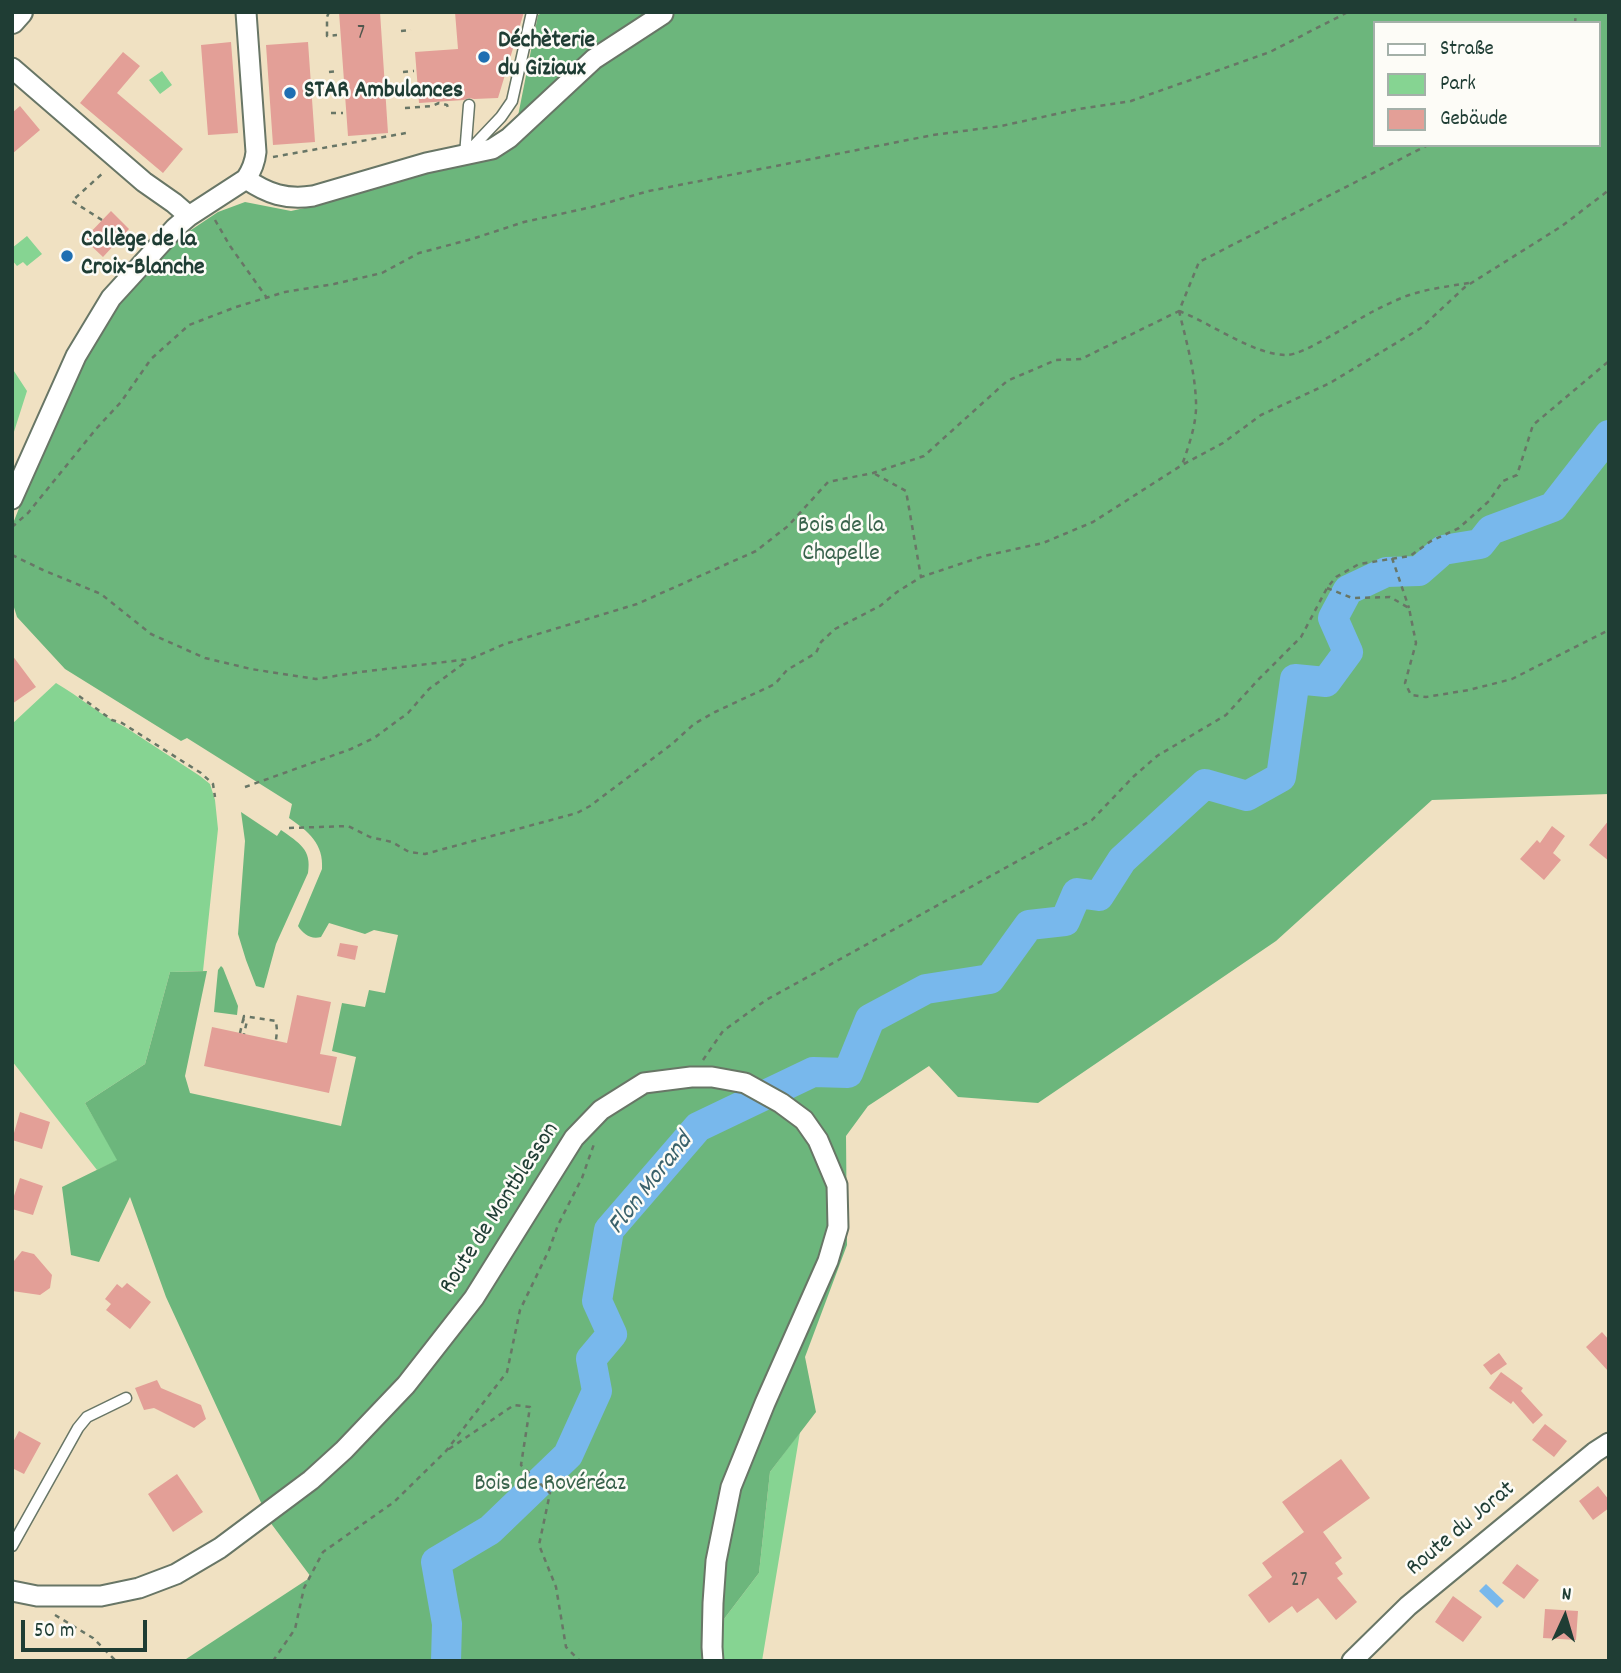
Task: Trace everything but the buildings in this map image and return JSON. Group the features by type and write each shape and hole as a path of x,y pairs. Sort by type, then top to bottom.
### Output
{"street":[{"path":"12,21 20,12"},
{"path":"12,499 76,356 111,298 182,222 246,179 252,170 256,152 246,12"},
{"path":"246,179 262,190 301,198 426,163 492,149 509,138 594,59 663,13"},
{"path":"12,68 149,186 182,222"},
{"name":"Route de Montblesson","path":"12,1591 37,1596 101,1596 139,1588 176,1574 220,1548 312,1480 406,1385 474,1298 574,1138 601,1110 643,1083 712,1077 745,1083 781,1103 804,1120 818,1140 836,1185 838,1227 828,1261 731,1487 716,1561 713,1654"},
{"name":"Route du Jorat","path":"1352,1661 1408,1606 1609,1443"}],"lane":[{"path":"465,155 501,117 512,101 532,12"},
{"path":"465,155 469,105"},
{"path":"12,1546 78,1428 87,1417 126,1398"}],"path":[{"path":"329,12 327,36 337,36"},
{"path":"12,527 28,513 121,402 151,359 189,325 285,292 382,273 419,253 524,222 649,191 933,135 1001,126 1131,101 1270,52 1348,12"},
{"path":"401,31 411,30"},
{"path":"329,72 338,71"},
{"path":"403,72 414,71"},
{"path":"405,108 439,103 447,105 446,109"},
{"path":"331,113 343,113"},
{"path":"267,158 406,133"},
{"path":"1182,465 1192,433 1196,403 1179,311 1199,262 1423,147"},
{"path":"102,220 72,201 107,170"},
{"path":"289,828 348,825 370,837 391,842 410,852 425,854 577,813 662,752 694,724 775,684 787,670 816,653 821,642 835,629 880,606 920,577 984,556 1043,543 1093,522 1182,465 1223,443 1261,415 1330,383 1421,328 1465,287 1562,226 1609,190"},
{"path":"214,220 267,298"},
{"path":"246,787 374,738 408,713 429,689 470,659 505,645 637,604 756,551 788,526 828,482 873,472 924,456 1007,381 1056,359 1081,359 1179,311 1199,318 1246,344 1290,356 1415,293 1471,283"},
{"path":"691,1077 723,1031 766,1000 1092,820 1157,756 1226,715 1301,637 1336,576 1359,564 1410,556 1431,541 1459,528 1489,501 1503,481 1517,475 1533,425 1609,361"},
{"path":"873,472 906,491 920,577"},
{"path":"12,555 101,594 151,634 205,659 316,679 470,659"},
{"path":"1392,558 1409,608 1416,643 1405,683 1411,695 1426,697 1512,679 1609,630"},
{"path":"1327,588 1352,598 1390,597 1409,608"},
{"path":"79,696 201,774 213,785 215,797"},
{"path":"242,1033 247,1021 243,1020 244,1016 276,1021 276,1040"},
{"path":"273,1661 295,1629 304,1588 323,1552 394,1502 446,1451 507,1372 520,1310 582,1178 601,1125 601,1110"},
{"path":"446,1451 514,1405 530,1407 521,1465 550,1493 539,1545 556,1587 566,1647 580,1661"},
{"path":"48,1610 93,1638 116,1661"}],"green space":[{"name":"Bois de la Chapelle","path":"544,12 1609,12 1609,794 1432,800 1276,941 1038,1103 958,1097 929,1066 868,1106 846,1136 847,1245 805,1357 816,1412 770,1472 759,1573 705,1644 701,1661 183,1661 311,1577 270,1522 166,1297 130,1197 99,1262 71,1255 62,1187 117,1160 85,1103 145,1064 170,972 207,971 185,1076 190,1093 341,1126 356,1057 332,1051 342,1003 365,1007 369,990 385,993 398,935 374,930 365,934 329,923 321,937 311,937 302,932 298,926 322,869 322,860 313,839 289,818 292,804 187,738 181,741 65,669 17,617 12,601 12,526 47,437 94,344 122,300 176,240 218,212 245,202 291,211 473,159 517,121 538,15"},
{"path":"162,71 172,85 160,94 149,80"},
{"path":"27,236 42,254 27,266 23,262 17,266 12,260 12,248"},
{"path":"12,368 27,391 12,438"},
{"path":"56,683 210,784 215,800 218,829 203,971 170,972 145,1064 85,1103 118,1160 97,1170 12,1061 12,724"},
{"path":"241,812 277,836 281,830 293,839 303,847 309,865 308,873 276,944 264,988 256,986 238,934 245,841"},
{"path":"221,966 238,1006 237,1015 214,1012 218,970"},
{"path":"800,1432 762,1661 701,1661 705,1644 759,1573 770,1472"}],"water":[{"path":"1486,1584 1504,1601 1497,1608 1479,1591"}],"waterway":[{"name":"Flon Morand","path":"446,1661 447,1624 436,1562 490,1530 568,1455 597,1391 591,1359 612,1334 597,1301 609,1230 698,1127 813,1072 848,1073 870,1019 926,989 990,979 1029,925 1065,921 1077,893 1099,896 1122,860 1205,784 1247,796 1281,777 1295,679 1326,682 1348,652 1333,618 1348,590 1386,572 1419,571 1443,550 1480,544 1491,530 1553,507 1609,435"}],"place":[{"name":"Déchèterie du Giziaux","path":"484,57"},
{"name":"STAR Ambulances","path":"290,93"},
{"name":"Collège de la Croix-Blanche","path":"67,256"}],"park label":[{"name":"Bois de Rovéréaz","path":"550,1486"}]}
